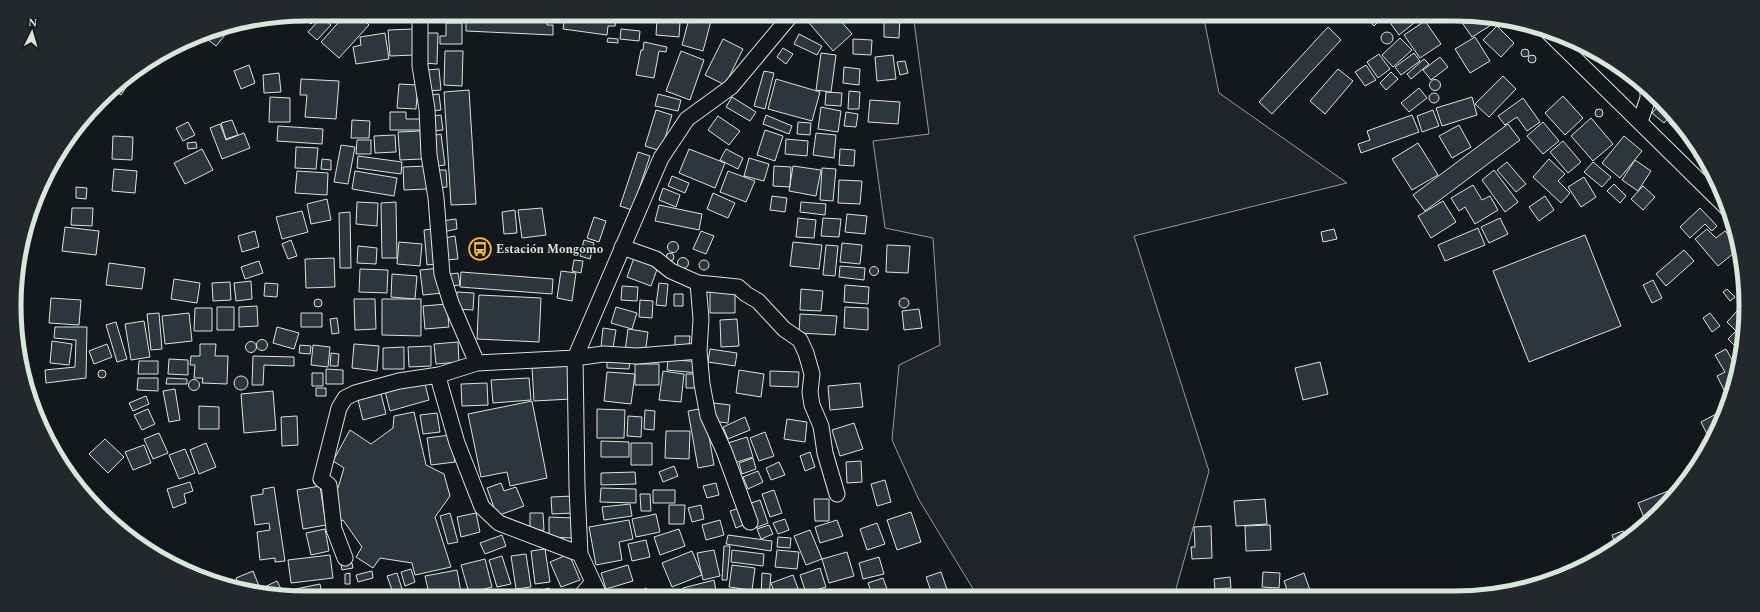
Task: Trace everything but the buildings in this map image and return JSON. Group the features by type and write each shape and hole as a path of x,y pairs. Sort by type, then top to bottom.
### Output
{"street":[{"path":"420,21 420,66 427,109 429,155 436,198 442,274 452,303 477,363"},
{"path":"597,591 580,554 577,488 575,358 661,158 687,118 730,87 786,21"},
{"path":"1557,40 1718,199"},
{"path":"1640,122 1648,97"},
{"path":"622,247 656,259 671,271 698,283 738,286 746,294 758,301 784,329 800,340 806,353 812,374 810,392 812,404 821,426 825,453 837,494"},
{"path":"698,283 701,319 698,351 708,416 724,451 750,522"},
{"path":"345,558 334,529 329,485 321,479 339,408 345,398 355,393 399,381 439,375 477,363 575,358 603,354 637,356 698,351"},
{"path":"439,375 440,384 457,443 482,507 499,523 580,554"},
{"path":"585,591 592,583"}],"shaded area":[{"path":"914,21 1204,21 1219,93 1347,183 1134,236 1209,471 1175,591 974,591 919,500 892,440 899,365 940,345 933,238 885,228 873,141 929,134"}],"place":[{"name":"Estación Mongomo","path":"480,249"}]}
